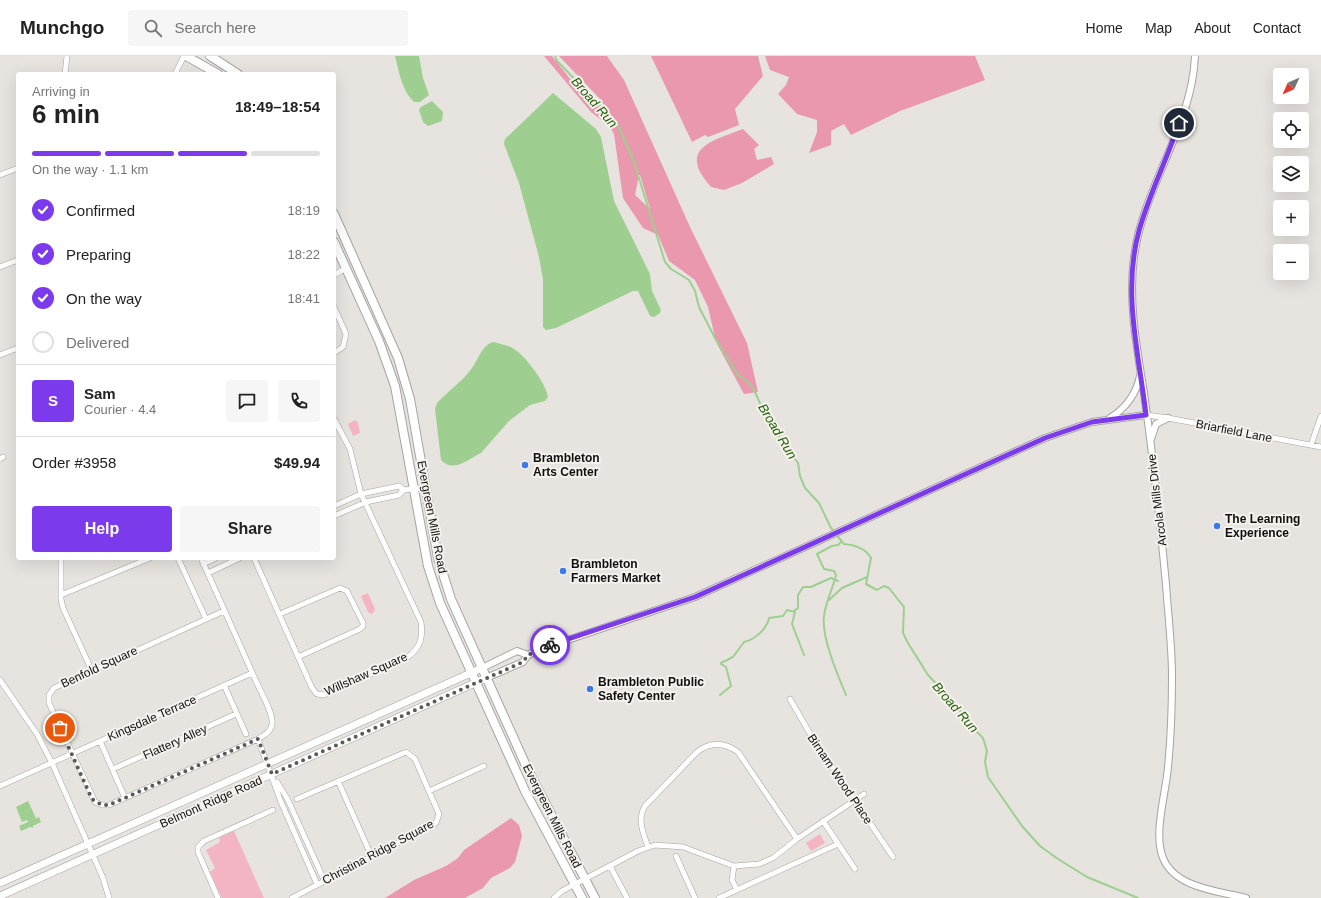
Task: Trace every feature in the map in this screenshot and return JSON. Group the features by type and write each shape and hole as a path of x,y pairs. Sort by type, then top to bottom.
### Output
{"main road":[{"path":"185,56 214,72"},
{"path":"210,56 235,72"},
{"name":"Evergreen Mills Road","path":"336,219 400,364 410,399 438,558 447,587 528,770 595,898"},
{"name":"Evergreen Mills Road","path":"336,246 386,359 395,386 433,581 440,603 525,791 582,898"},
{"name":"Belmont Ridge Road","path":"0,883 482,668"},
{"name":"Belmont Ridge Road","path":"0,896 486,678"}],"street":[{"path":"65,72 66,56"},
{"path":"176,72 185,56"},
{"name":"Arcola Mills Drive","path":"1195,56 1183,110 1146,208 1138,232 1134,255 1132,302 1162,539 1172,665 1171,729 1159,846 1167,866 1182,879 1197,886 1246,898"},
{"path":"0,175 16,169"},
{"path":"0,267 16,261"},
{"path":"336,274 346,268"},
{"path":"336,312 346,334 343,347 336,352"},
{"path":"0,355 16,349"},
{"path":"1109,419 1121,411 1132,398 1140,373"},
{"name":"Briarfield Lane","path":"1146,415 1321,447"},
{"name":"Belmont Ridge Road","path":"486,678 523,662 528,655 554,644 680,603 1045,438 1075,427 1109,419 1146,415"},
{"path":"1311,445 1321,416"},
{"path":"1150,445 1156,424 1159,420 1168,418"},
{"name":"Willshaw Square","path":"255,560 314,692 317,694 324,695 408,657 416,651 422,633 421,622 361,494 350,450 336,422"},
{"path":"336,505 361,494 399,486 404,490"},
{"path":"336,515 366,502 399,495 404,490 426,487"},
{"path":"61,560 61,595 63,608 92,671"},
{"path":"61,595 145,560"},
{"path":"179,560 206,619"},
{"name":"Benfold Square","path":"202,560 268,709 272,724 266,734 258,739 125,798 109,805 102,805 95,802 49,703 49,695 54,688 224,611"},
{"path":"203,564 212,560"},
{"path":"208,573 236,560"},
{"path":"280,614 340,588 347,591 363,623 360,629 298,657"},
{"name":"Belmont Ridge Road","path":"482,668 517,651 528,655"},
{"name":"Kingsdale Terrace","path":"0,786 252,673"},
{"path":"0,680 37,734 52,763 93,854 109,898"},
{"path":"224,685 246,734"},
{"name":"Birnam Wood Place","path":"790,699 812,737 893,857"},
{"name":"Flattery Alley","path":"113,769 236,714"},
{"path":"258,739 267,764 288,800 324,880"},
{"path":"100,741 125,798"},
{"path":"648,847 641,823 641,816 645,806 697,752 706,746 718,744 731,747 738,752 797,839"},
{"name":"Christina Ridge Square","path":"292,898 371,855 436,823 439,814 415,759 410,753 406,752 297,799"},
{"path":"429,791 484,766"},
{"path":"272,774 281,802 317,884"},
{"path":"338,781 371,855"},
{"path":"554,898 585,879 648,847 666,845 683,847 734,866 751,866 767,861 864,794"},
{"path":"218,898 198,852 198,847 204,841 273,810"},
{"path":"823,821 855,869"},
{"path":"720,898 838,844"},
{"path":"676,856 695,898"},
{"path":"610,866 627,898"},
{"path":"734,866 732,880 737,890"}],"shaded area":[{"path":"395,56 419,56 423,78 429,95 420,102 414,102 410,98 402,81"},
{"path":"544,56 552,56 582,94 608,113 601,100 559,56 607,56 624,80 690,227 747,343 758,392 744,394 716,342 708,307 695,280 669,261 658,235 643,228 623,198 614,134 610,127 591,112","holes":["640,175 650,209 635,195"]},
{"path":"651,56 758,56 763,76 735,109 739,125 708,137 705,135 692,142"},
{"path":"765,56 975,56 985,80 900,111 851,135 844,124 831,131 831,145 809,153 817,132 817,120 797,114 778,94 786,85 789,77 770,70"},
{"path":"553,93 596,129 601,137 614,201 650,274 652,291 661,310 660,313 654,317 650,316 638,291 633,291 556,328 546,330 543,327 543,280 539,257 519,183 504,144 505,139"},
{"path":"432,101 443,112 442,121 428,126 423,122 419,110 421,107"},
{"path":"743,129 759,145 754,149 757,160 771,157 774,164 742,183 724,190 711,187 701,174 697,164 698,155 702,148 710,143"},
{"path":"493,342 512,348 524,357 540,378 548,397 545,401 530,405 509,421 481,453 461,464 451,466 441,460 435,409 437,403 464,378 486,346"},
{"path":"355,420 358,422 360,433 353,436 348,424"},
{"path":"368,593 375,609 371,614 368,612 361,596"},
{"path":"28,801 36,818 32,820 39,817 41,822 33,826 33,828 30,827 21,831 19,826 28,822 27,820 22,822 16,807"},
{"path":"511,818 519,825 522,836 515,862 510,868 491,878 483,888 465,898 385,898 414,880 446,866 458,858 464,850"},
{"path":"234,831 264,898 222,898 210,872 215,868 206,850 220,842 219,838"},
{"path":"820,834 825,843 811,851 806,843"}],"waterway":[{"name":"Broad Run","path":"555,56 557,61 617,123 634,162 665,262 671,269 689,280 695,291 699,307 715,338 738,375 748,382 754,390 765,414 774,420 780,440 798,463 800,476 805,488 819,503 831,528 844,544 860,548 871,558 866,584 877,590 884,586 889,588 904,607 903,633 908,643 928,675 958,707 965,720 983,738 987,751 985,762 988,777 1022,826 1040,846 1087,877 1138,898"},
{"path":"842,541 838,545 832,546 817,554 824,569 834,571 836,575 826,605 824,624 831,656 846,695"},
{"path":"829,600 842,588 867,577"},
{"path":"794,611 798,608 798,595 803,587 811,587 831,578 838,581"},
{"path":"720,695 731,686 726,667 721,663 733,657 744,642 752,639 760,633 766,626 769,618 783,616 787,610 795,612 792,624 804,655"}],"way so far":[{"path":"60,728 92,799 102,805 109,805 258,739 272,774 523,662 528,655 550,645"}],"place":[{"name":"Brambleton Arts Center","path":"525,465"},
{"name":"The Learning Experience","path":"1217,526"},
{"name":"Brambleton Farmers Market","path":"563,571"},
{"name":"Brambleton Public Safety Center","path":"590,689"}],"route":[{"path":"550,645 666,608 695,597 1045,438 1092,422 1146,415 1132,302 1132,272 1138,232 1146,208 1166,161 1179,123"}]}
